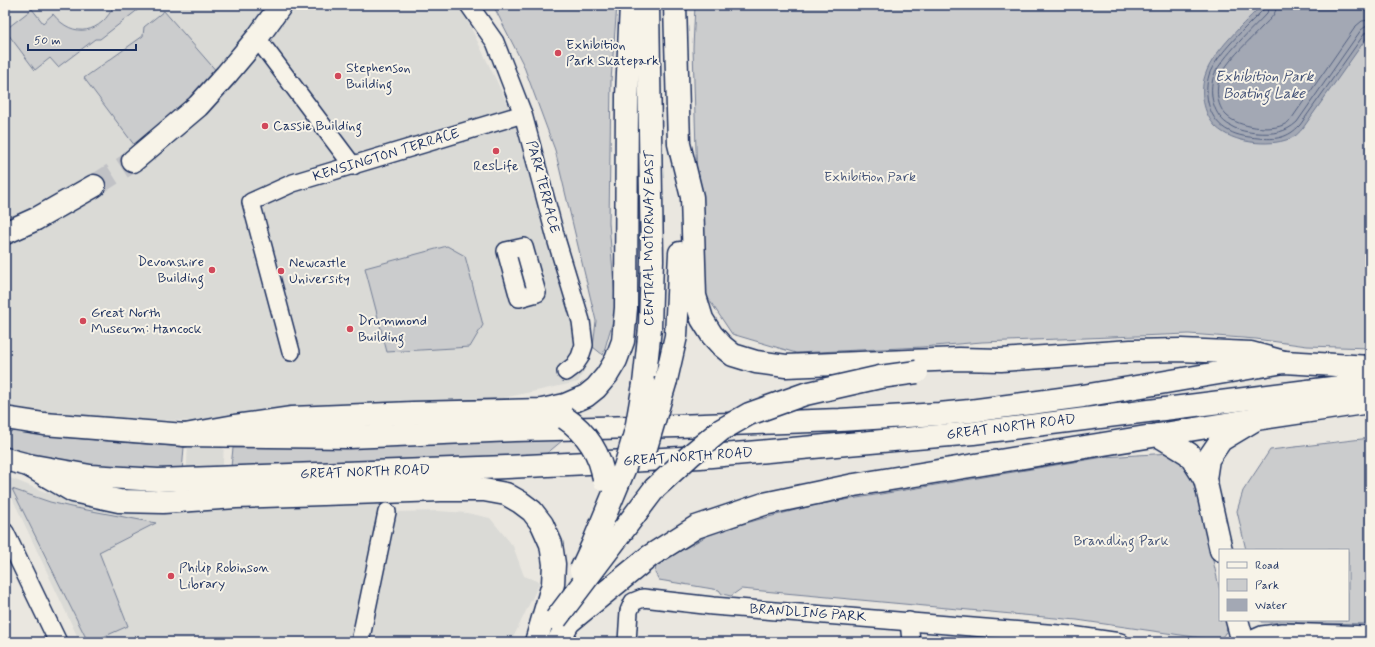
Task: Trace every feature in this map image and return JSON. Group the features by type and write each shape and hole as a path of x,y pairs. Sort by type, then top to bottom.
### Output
{"main road":[{"path":"133,161 198,106 257,38 281,5"},
{"path":"185,435 292,418 542,410 564,405 586,396 591,392 607,375 616,360 623,341 626,308 627,96 638,30 631,5"},
{"name":"CENTRAL MOTORWAY EAST","path":"558,642 562,621 625,467 636,430 644,384 650,328 652,260 638,30 648,5"},
{"path":"675,5 679,144 692,197 695,296 702,319 712,335 733,355 756,362 786,366 959,363 1131,351 1181,350 1251,353 1284,362"},
{"name":"CENTRAL MOTORWAY EAST","path":"543,642 562,621 596,571 604,548 615,528 626,502 644,454 666,380 676,336 680,259 679,144"},
{"path":"5,233 36,219 94,186"},
{"name":"GREAT NORTH ROAD","path":"5,418 44,424 185,435 349,437 514,430 840,420 970,411 1083,396 1284,362 1370,367"},
{"path":"562,621 656,488 692,454 721,430 749,414 805,394 959,363"},
{"name":"GREAT NORTH ROAD","path":"5,459 28,465 90,476 166,479 608,462 708,456 973,433 1340,387 1370,387"},
{"path":"562,621 650,556 696,527 764,504 854,485 1370,402"},
{"path":"542,410 565,418 577,426 597,453 602,466 605,515 603,538 596,571"},
{"path":"1221,549 1205,479 1208,459 1221,440 1256,420"},
{"path":"1158,435 1188,454 1205,479"},
{"path":"28,465 73,491 119,501 163,502 236,497 441,490 484,490 506,494 532,511 542,524 551,544 554,564 553,584 536,642"},
{"path":"1237,621 1244,642"}],"street":[{"name":"PARK TERRACE","path":"469,5 494,42 523,114 583,333 584,345 580,357 574,366 566,372"},
{"path":"257,38 352,166"},
{"name":"KENSINGTON TERRACE","path":"290,352 251,202 293,183 523,114"},
{"path":"360,642 387,512"},
{"path":"5,532 58,642"},
{"name":"BRANDLING PARK","path":"627,642 629,611 633,602 643,598 719,606 1071,635 1120,642"},
{"path":"909,621 911,642"},
{"path":"1244,642 1262,635 1282,632 1370,635"}],"shaded area":[{"name":"Newcastle University","path":"5,5 460,5 512,113 573,327 591,326 590,360 578,382 494,400 308,406 225,415 222,489 373,500 395,512 438,511 467,513 490,518 513,546 524,576 540,582 511,642 80,642 7,487 5,476 45,492 77,501 185,508 189,421 71,418 5,405"}],"green space":[{"path":"114,5 144,5 100,39 95,39 58,67 50,58 35,70 5,30 32,9 43,23 53,14 69,28 86,30 95,27 102,22"},
{"path":"493,5 617,5 611,80 609,223 616,310 603,355 593,347 596,321 555,150 523,64"},
{"name":"Exhibition Park","path":"695,5 1370,5 1370,348 1307,346 1256,339 1189,334 982,342 922,347 796,353 732,334 700,286 693,48"},
{"path":"164,11 218,73 135,146 84,78 143,36 144,27"},
{"path":"447,246 465,256 483,325 470,347 387,352 365,268"},
{"path":"5,427 60,437 184,447 182,472 120,470 47,460 5,446"},
{"path":"1370,438 1370,624 1261,622 1349,621 1349,549 1246,549 1237,511 1243,491 1270,450"},
{"path":"563,440 545,455 231,467 233,448"},
{"name":"Brandling Park","path":"1171,453 1192,469 1219,587 1219,621 1227,621 1225,633 1218,639 1215,640 1077,620 741,589 731,596 722,594 719,590 659,580 655,573 656,565 712,533 815,505 1104,457"},
{"path":"12,489 50,502 71,507 156,523 99,552 128,626 92,642 88,642"}],"water":[{"name":"Exhibition Park Boating Lake","path":"1262,5 1370,5 1370,33 1303,128 1297,135 1291,138 1271,143 1241,140 1232,137 1216,127 1205,109 1203,94 1206,73 1215,56 1239,28"}],"tunnel":[{"path":"94,186 133,161"}],"place":[{"name":"Exhibition Park Skatepark","path":"558,53"},
{"name":"Stephenson Building","path":"338,76"},
{"name":"Cassie Building","path":"265,126"},
{"name":"ResLife","path":"496,151"},
{"name":"Devonshire Building","path":"212,270"},
{"name":"Newcastle University","path":"281,271"},
{"name":"Great North Museum: Hancock","path":"83,321"},
{"name":"Drummond Building","path":"350,329"},
{"name":"Philip Robinson Library","path":"171,576"}]}
